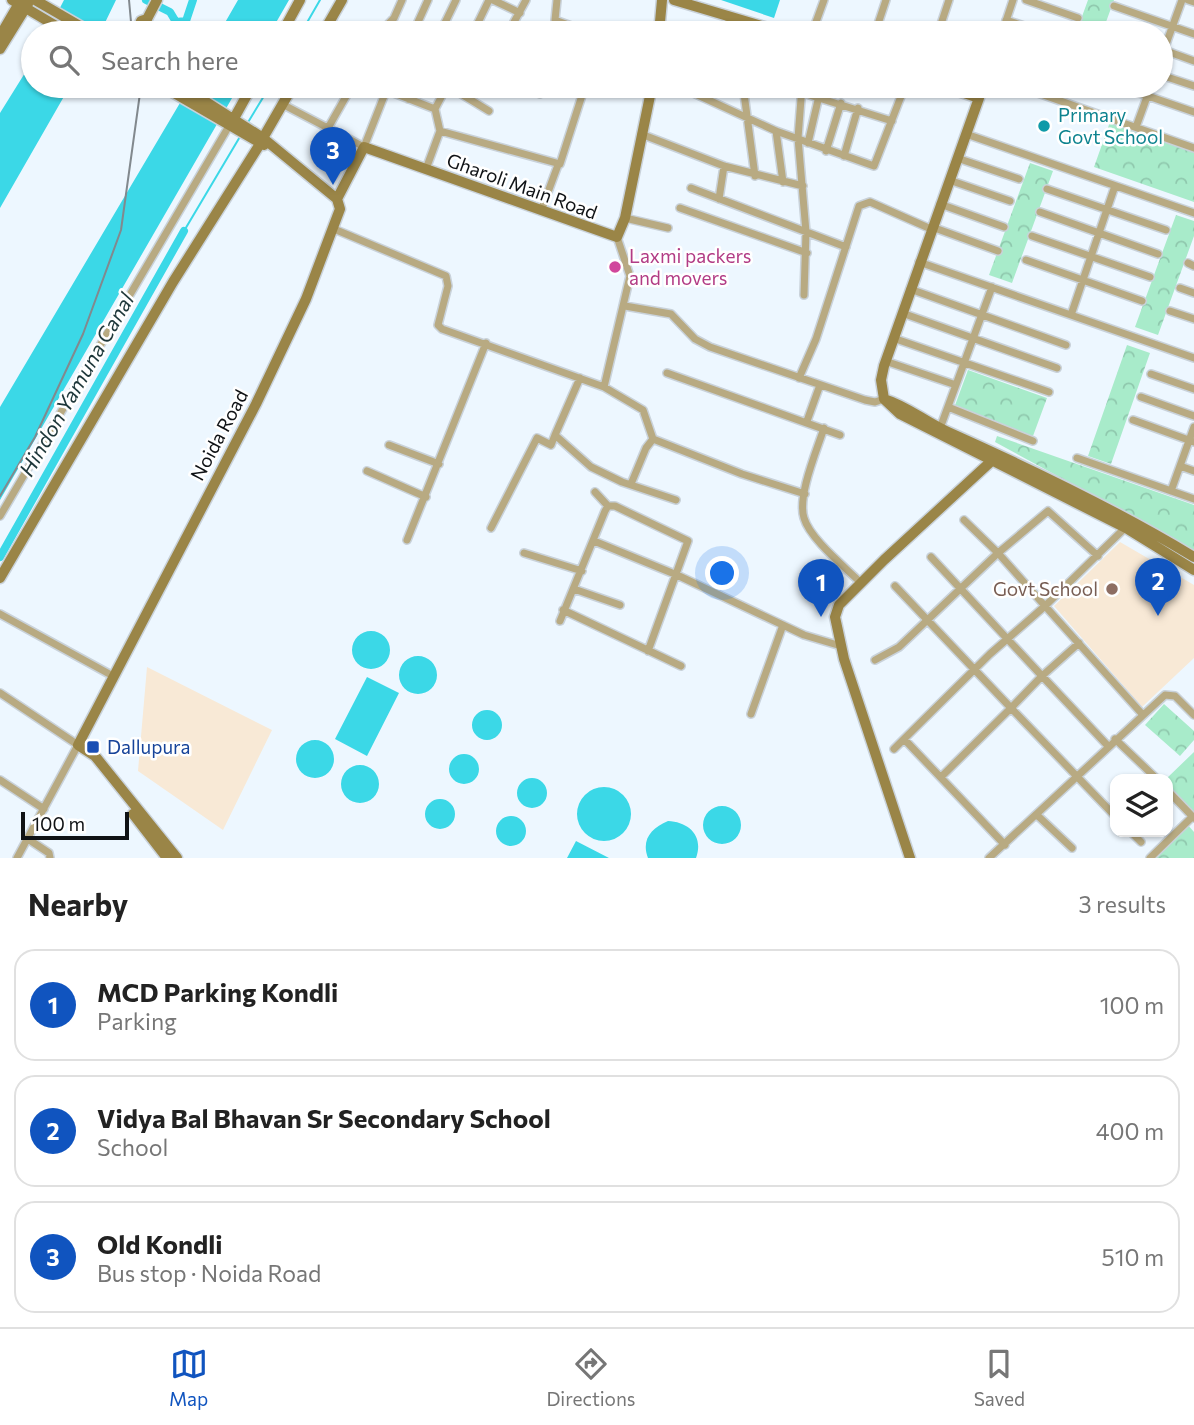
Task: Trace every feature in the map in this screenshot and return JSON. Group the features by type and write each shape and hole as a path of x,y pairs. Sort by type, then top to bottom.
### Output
{"street":[{"path":"289,21 300,0"},
{"path":"330,21 342,0"},
{"path":"391,21 402,0"},
{"path":"418,21 428,0"},
{"path":"446,21 456,0"},
{"path":"480,21 491,0 508,3 520,13"},
{"path":"515,21 526,0"},
{"path":"557,0 555,20 558,21"},
{"path":"660,21 663,0"},
{"path":"674,0 748,21"},
{"path":"816,21 824,0"},
{"path":"879,21 886,0"},
{"path":"942,21 949,0"},
{"path":"1009,21 1006,20 1013,0"},
{"path":"1026,0 1078,18"},
{"path":"1173,23 1182,0"},
{"path":"1188,0 1194,2"},
{"path":"26,3 51,21"},
{"path":"26,3 66,21"},
{"path":"0,36 26,3"},
{"path":"0,49 26,3"},
{"path":"1114,6 1158,21"},
{"path":"727,14 728,21"},
{"path":"1173,26 1194,34"},
{"path":"1173,55 1194,61"},
{"path":"1173,79 1194,86"},
{"path":"194,98 272,148 337,199 363,147 383,98"},
{"path":"0,516 247,98"},
{"path":"0,578 257,138 286,98"},
{"path":"328,128 345,98"},
{"path":"426,170 440,131 435,109 441,98"},
{"path":"467,98 489,111"},
{"path":"541,211 581,98"},
{"name":"Gharoli Main Road","path":"363,147 617,237 625,218 649,98"},
{"path":"701,98 826,151 876,166 901,98"},
{"path":"745,98 755,176"},
{"path":"802,98 798,138 807,253 804,295"},
{"path":"808,143 819,98"},
{"path":"825,98 892,121"},
{"path":"884,399 881,380 893,338 979,98"},
{"path":"1053,98 1194,148"},
{"path":"1136,127 1146,98"},
{"path":"1153,98 1194,112"},
{"path":"408,99 435,109"},
{"path":"826,151 841,103"},
{"path":"282,104 363,147"},
{"path":"844,156 858,108"},
{"path":"440,131 558,165"},
{"path":"776,131 783,182"},
{"path":"641,134 755,176 803,186"},
{"path":"966,134 1194,213"},
{"path":"957,158 1019,179"},
{"path":"719,199 724,166"},
{"path":"949,180 1010,201"},
{"path":"1071,315 1115,186"},
{"path":"691,188 846,247"},
{"path":"1047,189 1166,230"},
{"name":"Noida Road","path":"78,745 256,404 306,299 334,229 340,209 337,199"},
{"path":"799,377 816,339 859,206 865,202 998,251"},
{"path":"940,204 1004,227"},
{"path":"680,208 807,253"},
{"path":"1040,212 1158,254"},
{"path":"625,218 668,228"},
{"path":"334,229 446,276 448,286 439,328 604,387 643,410 653,439 631,484"},
{"path":"1032,236 1150,277"},
{"path":"604,387 631,272 617,237"},
{"path":"1026,260 1142,301"},
{"path":"919,262 1194,358"},
{"path":"939,432 992,287"},
{"path":"1180,288 1194,293"},
{"path":"910,289 1066,345"},
{"path":"625,306 671,314 702,344 865,400 874,402 884,399 900,404 939,432 1194,557"},
{"path":"1170,311 1194,320"},
{"path":"902,313 1057,368"},
{"path":"893,338 1049,392"},
{"path":"407,540 486,343"},
{"path":"886,361 956,385"},
{"path":"667,373 840,435"},
{"path":"1151,374 1194,389"},
{"path":"491,528 537,438 551,445 580,378"},
{"path":"807,421 820,385"},
{"path":"1141,397 1194,416"},
{"path":"948,407 1033,441"},
{"path":"1133,420 1192,442"},
{"path":"1171,491 1192,442 1194,427"},
{"path":"824,428 805,494 803,511 810,530 861,583"},
{"path":"555,435 591,467 676,500"},
{"path":"653,439 742,474 805,494"},
{"path":"389,445 439,464"},
{"path":"911,858 841,646 835,617 839,605 861,583 995,458"},
{"path":"1077,458 1194,499"},
{"path":"1180,466 1194,471"},
{"path":"368,471 426,497"},
{"path":"595,492 608,506 615,506 685,538 688,546 648,651"},
{"path":"560,621 608,506"},
{"path":"875,660 899,647 998,553 1048,511 1098,556"},
{"path":"964,520 998,553 1143,715"},
{"path":"894,749 974,669 1098,556 1129,523"},
{"path":"1129,523 1194,570"},
{"path":"594,541 677,575 783,625 841,646"},
{"path":"524,554 582,571"},
{"path":"931,557 1108,746"},
{"path":"895,586 1110,811"},
{"path":"575,589 620,605"},
{"path":"564,610 681,666"},
{"path":"0,614 113,676"},
{"path":"751,714 783,625"},
{"path":"941,777 1042,676 1079,643"},
{"path":"0,693 94,756 177,858"},
{"path":"989,858 1108,746 1170,694 1194,715"},
{"path":"904,738 1005,845"},
{"path":"1115,740 1152,774"},
{"path":"17,858 78,745"},
{"path":"87,752 90,761 167,858"},
{"path":"0,780 44,809"},
{"path":"1150,858 1193,818 1173,796"},
{"path":"1037,815 1072,848"},
{"path":"1136,837 1141,842"},
{"path":"28,839 49,853 50,858"}],"shaded area":[{"path":"1120,542 1194,585 1194,658 1142,707 1054,606"},
{"path":"147,667 272,730 223,830 138,771"}],"green space":[{"path":"1088,0 1114,0 1106,21 1080,21"},
{"path":"1110,122 1194,152 1194,202 1094,167"},
{"path":"1030,163 1053,171 1012,283 989,275"},
{"path":"1176,215 1194,221 1194,236 1158,335 1135,327"},
{"path":"1127,345 1150,353 1111,464 1088,456"},
{"path":"968,370 1047,398 1033,436 954,408"},
{"path":"997,436 1194,505 1194,550 995,442"},
{"path":"1164,704 1194,731 1194,740 1180,756 1145,725"},
{"path":"1194,752 1194,814 1173,793 1171,774"},
{"path":"1187,824 1194,832 1194,858 1153,858"}],"water":[{"path":"64,0 116,0 106,21 53,21"},
{"path":"238,0 289,0 277,21 226,21"},
{"path":"721,0 780,0 774,18"},
{"path":"21,79 21,98 63,98 0,208 0,113"},
{"path":"183,98 232,98 0,500 0,407"},
{"path":"371,631 385,636 390,650 385,664 371,669 357,664 352,650 357,636"},
{"path":"418,656 432,661 437,675 432,689 418,694 404,689 399,675 404,661"},
{"path":"367,677 399,693 367,756 335,739"},
{"path":"487,710 498,714 502,725 498,736 487,740 476,736 472,725 476,714"},
{"path":"315,740 329,745 334,759 329,773 315,778 301,773 296,759 301,745"},
{"path":"464,754 475,758 479,769 475,780 464,784 453,780 449,769 453,758"},
{"path":"360,765 374,770 379,784 374,798 360,803 346,798 341,784 346,770"},
{"path":"532,778 543,782 547,793 543,804 532,808 521,804 517,793 521,782"},
{"path":"604,787 623,795 631,814 623,833 604,841 585,833 577,814 585,795"},
{"path":"440,799 451,803 455,814 451,825 440,829 429,825 425,814 429,803"},
{"path":"722,806 736,811 741,825 736,839 722,844 708,839 703,825 708,811"},
{"path":"511,816 522,820 526,831 522,842 511,846 500,842 496,831 500,820"},
{"path":"668,821 682,824 693,832 698,843 696,858 648,858 646,846 649,835"},
{"path":"576,841 609,858 567,858"}],"waterway":[{"path":"146,0 170,12 175,21"},
{"path":"186,21 193,0"},
{"path":"308,21 320,0"},
{"path":"247,124 263,98"},
{"path":"184,231 241,135"},
{"name":"Hindon Yamuna Canal","path":"0,557 184,231"}],"railway":[{"path":"129,0 131,21"},
{"path":"0,496 35,437 83,334 121,230 139,98"}],"place":[{"name":"Primary Govt School","path":"1044,126"},
{"name":"Old Kondli","path":"333,185"},
{"name":"Laxmi packers and movers","path":"615,267"},
{"name":"Govt School","path":"1112,589"},
{"name":"Vidya Bal Bhavan Sr Secondary School","path":"1158,616"},
{"name":"MCD Parking Kondli","path":"821,617"},
{"name":"Dallupura","path":"93,747"}]}
